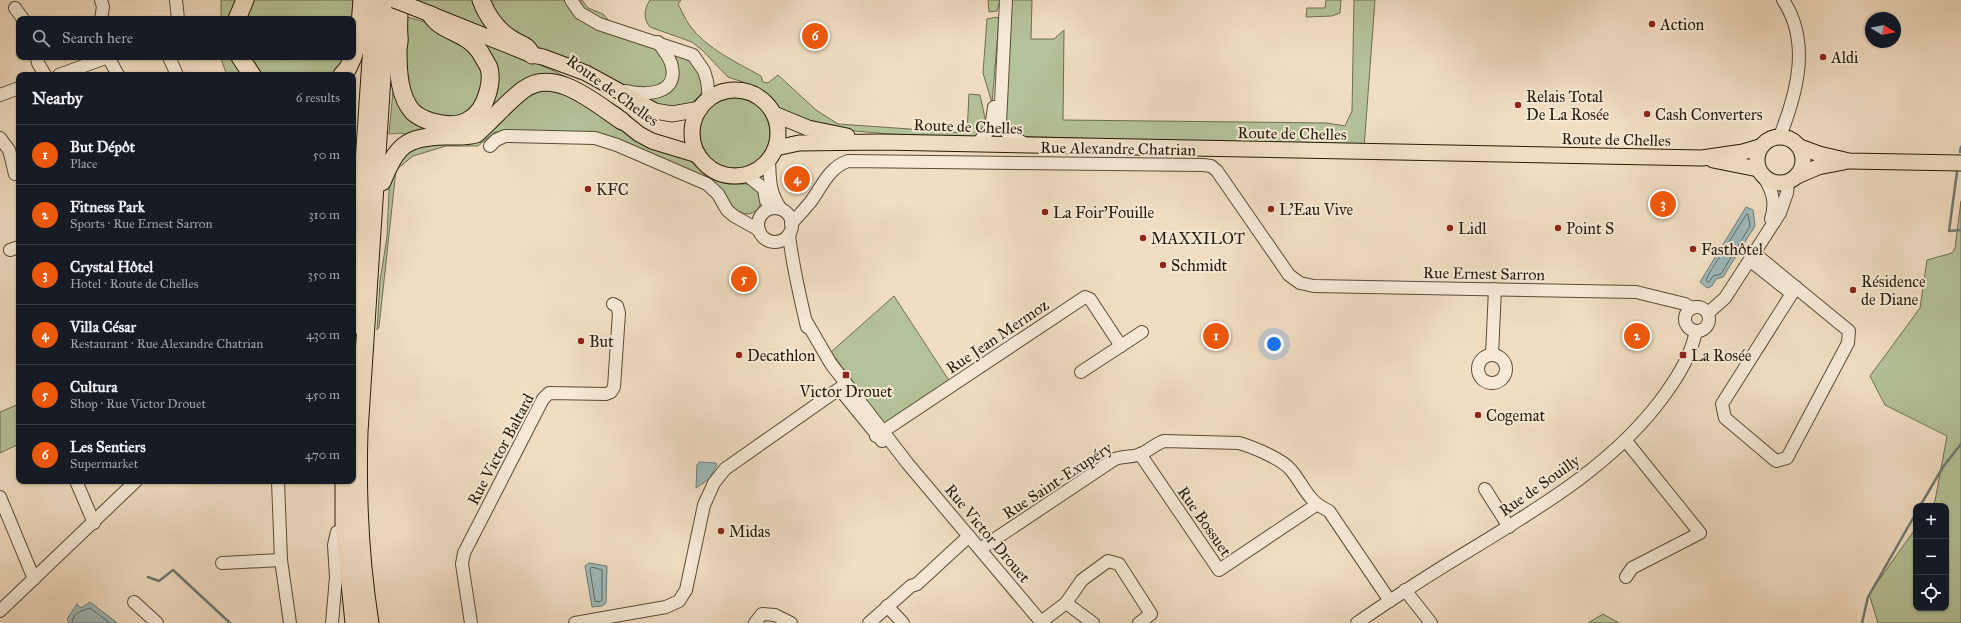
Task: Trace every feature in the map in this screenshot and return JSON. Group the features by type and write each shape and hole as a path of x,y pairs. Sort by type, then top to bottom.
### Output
{"highway":[{"path":"238,16 245,0"},
{"path":"356,48 359,38 362,0"},
{"path":"370,623 363,569 358,476 359,330 375,0"},
{"path":"359,330 387,0"},
{"path":"359,330 372,319 394,36 397,29 400,0"},
{"path":"482,0 493,23 507,36 528,47 532,55"},
{"path":"397,29 399,36 398,73 404,95 414,112 425,120 445,126 460,124 474,117 484,104 489,86 489,68 479,50 466,38 436,23 423,11"},
{"path":"356,127 361,43 359,38"},
{"path":"242,60 250,72"},
{"path":"345,72 352,60"},
{"path":"382,182 389,165 401,147 414,139 428,136 467,136 476,134 524,89 541,82 554,82 569,86 622,121"},
{"path":"336,484 337,532 346,623"},
{"path":"344,484 346,539 354,623"}],"main road":[{"name":"Route de Chelles","path":"394,0 532,55 582,86 622,121 652,141 698,155"},
{"name":"Route de Chelles","path":"532,55 543,57 586,73 643,106 664,114 672,114 704,104"},
{"path":"729,90 744,91 759,97 774,114 779,131 773,154 759,169 747,175 730,177 719,174 705,164 698,155 692,135 694,121 704,104 729,90"},
{"name":"Route de Chelles","path":"774,114 808,128 881,142"},
{"path":"1702,158 1743,152 1760,147 1769,139 1780,136 1788,138 1800,147 1819,154 1849,161"},
{"name":"Route de Chelles","path":"773,154 799,143 881,142 1702,158"},
{"path":"1760,147 1756,158 1762,174"},
{"path":"1793,179 1803,162 1800,147"},
{"path":"1702,158 1762,174 1776,183 1793,179 1818,167 1849,161 1957,163"}],"street":[{"path":"101,0 103,7 102,16"},
{"path":"176,0 178,16"},
{"path":"572,0 580,13 599,24 658,42 686,52 697,59 707,81 704,104"},
{"path":"976,145 991,128 994,114 1002,0"},
{"path":"1006,0 1000,123 1008,134 1028,146"},
{"path":"1780,136 1796,86 1800,54 1795,23 1783,0"},
{"path":"16,8 21,16"},
{"path":"616,90 648,94 658,92 668,84 671,80 672,67 670,60 658,42"},
{"path":"38,60 43,72"},
{"path":"67,72 100,60"},
{"path":"110,60 116,72"},
{"path":"170,60 176,72"},
{"path":"0,95 16,89"},
{"name":"Rue Victor Drouet","path":"490,146 496,140 505,136 595,138 617,145 707,184 718,194 727,210 734,216 759,230 766,239 777,242 792,259"},
{"path":"0,138 8,150 15,174"},
{"path":"773,154 770,187 773,199 787,220"},
{"name":"Rue Alexandre Chatrian","path":"787,220 805,208 812,201 828,173 839,164 848,161 1203,165 1211,166 1217,171 1289,275 1300,283"},
{"path":"1762,174 1770,188 1774,205 1767,232"},
{"path":"747,175 764,189 767,198 763,213 758,222 759,230"},
{"path":"1708,313 1725,298 1780,213 1793,179"},
{"path":"741,220 763,213 770,208 787,220"},
{"path":"777,242 787,220"},
{"name":"Rue Victor Drouet","path":"787,220 792,259 806,321 843,386 880,433 908,464 1041,622"},
{"path":"1752,256 1794,290 1849,331 1848,343 1788,458 1776,461 1725,418 1722,404 1794,290"},
{"name":"Rue Ernest Sarron","path":"1300,283 1314,286 1636,292 1685,304 1692,308"},
{"path":"1492,355 1495,289"},
{"name":"Rue Jean Mermoz","path":"880,433 1085,297 1090,299 1121,346"},
{"name":"Rue Ernest Sarron","path":"1666,300 1680,312 1685,319"},
{"name":"Rue Victor Baltard","path":"471,623 462,564 464,553 543,399 549,393 606,394 611,392 614,386 619,313 617,306 613,304"},
{"path":"1699,307 1708,313 1709,320 1706,327 1696,331 1690,329 1685,319 1687,313 1692,308 1699,307"},
{"name":"Rue de Souilly","path":"1357,623 1406,590 1548,502 1626,441 1655,409 1679,374 1690,356 1696,331"},
{"path":"1081,372 1142,332"},
{"path":"575,623 666,607 679,601 686,590 704,505 714,483 725,469 843,386"},
{"name":"Rue Saint-Exupéry","path":"980,549 1115,459 1126,455 1140,454 1157,443 1164,441 1238,443 1249,446 1282,462 1291,469 1316,505 1328,511 1390,601"},
{"path":"1626,441 1700,533 1632,568 1626,577"},
{"name":"Rue Bossuet","path":"1140,454 1218,570 1316,505"},
{"path":"77,484 94,523"},
{"path":"0,612 133,484"},
{"path":"278,484 281,560 290,623"},
{"path":"1485,489 1509,527"},
{"path":"0,497 34,579"},
{"path":"332,623 336,577 334,545 337,532"},
{"path":"869,623 911,586 913,579 967,534"},
{"path":"222,563 281,560"},
{"path":"1041,622 1066,603 1082,580 1108,561 1119,564 1151,614 1139,623"},
{"path":"1406,590 1431,623"},
{"path":"134,602 157,623"},
{"path":"1066,603 1093,623"},
{"path":"887,606 903,623"},
{"path":"755,623 762,614 776,615 791,623"}],"green space":[{"path":"221,0 239,0 234,16 221,16"},
{"path":"250,0 356,0 353,16 242,16"},
{"path":"408,0 476,0 498,33"},
{"path":"485,0 564,0 581,20 655,48 662,54 669,75 660,87 629,88 512,34"},
{"path":"575,0 582,0 588,8 603,14 611,23 586,11"},
{"path":"650,0 681,0 678,4 687,21 705,42 722,54 761,76 763,82 768,83 778,75 816,110 838,124 967,133 969,94 980,95 985,118 984,130 976,137 889,134 844,130 814,124 782,111 769,95 758,87 728,77 703,51 692,42 650,27 646,21 645,14 646,7"},
{"path":"988,0 1000,0 997,11 989,12"},
{"path":"1008,0 1032,0 1031,39 1054,39 1064,30 1063,120 1327,123 1345,126 1352,111 1354,0 1375,0 1364,148 1014,136 1001,119"},
{"path":"1326,0 1341,0 1340,13 1332,16 1306,17 1307,8 1325,8"},
{"path":"404,16 428,23 471,45 488,84 468,117 441,120 414,105 406,88"},
{"path":"997,17 999,20 992,103 983,73 987,19"},
{"path":"488,42 556,72 566,77 566,79 553,77 487,119 410,135 401,133 389,134 394,81 435,126 487,108 477,43"},
{"path":"671,54 687,57 694,66 702,82 700,94 695,100 676,111 639,97 663,94"},
{"path":"222,60 239,60 245,72 226,72"},
{"path":"247,60 348,60 340,72 255,72"},
{"path":"559,86 686,157 704,174 714,180 729,184 750,184 756,187 762,200 759,206 752,213 743,213 734,208 730,203 615,139 495,132 478,146 446,146 413,156 396,170 379,327 377,330 380,281 387,237 390,169 398,156 532,91"},
{"path":"735,98 748,101 760,108 767,120 770,133 767,146 760,158 748,165 735,168 722,165 710,158 703,146 700,133 703,120 710,108 722,101"},
{"path":"1961,201 1961,623 1878,623 1869,594 1913,532 1913,611 1949,611 1949,503 1934,503 1947,436 1885,405 1870,376 1920,308 1927,260 1952,253 1955,248"},
{"path":"894,296 950,382 886,426 831,352"},
{"path":"16,405 16,445 0,453 0,412"},
{"path":"1603,614 1619,623 1588,623"}],"water":[{"path":"1746,207 1753,210 1755,226 1723,277 1716,279 1712,286 1707,288 1700,282"},
{"path":"699,462 716,463 717,465 709,479 696,488 697,465"},
{"path":"589,563 607,566 606,603 602,606 592,607 585,566"},
{"path":"90,602 117,623 69,623 67,619 77,604 81,608"}],"waterway":[{"path":"1960,152 1961,147"},
{"path":"1957,172 1949,231 1961,230"},
{"path":"1922,503 1943,467 1961,444"},
{"path":"1862,623 1868,597 1913,518"},
{"path":"148,577 159,581 173,570 230,623"}],"place":[{"name":"Action","path":"1652,24"},
{"name":"Les Sentiers","path":"815,36"},
{"name":"Aldi","path":"1823,57"},
{"name":"Relais Total De La Rosée","path":"1518,105"},
{"name":"Cash Converters","path":"1647,114"},
{"name":"Villa César","path":"797,179"},
{"name":"KFC","path":"588,189"},
{"name":"Crystal Hôtel","path":"1663,204"},
{"name":"L'Eau Vive","path":"1271,209"},
{"name":"La Foir'Fouille","path":"1045,212"},
{"name":"Lidl","path":"1450,228"},
{"name":"Point S","path":"1558,228"},
{"name":"MAXXILOT","path":"1143,238"},
{"name":"Fasthôtel","path":"1693,249"},
{"name":"Schmidt","path":"1163,265"},
{"name":"Cultura","path":"744,279"},
{"name":"Résidence de Diane","path":"1853,290"},
{"name":"But Dépôt","path":"1216,336"},
{"name":"Fitness Park","path":"1637,336"},
{"name":"But","path":"581,341"},
{"name":"Decathlon","path":"739,355"},
{"name":"La Rosée","path":"1683,355"},
{"name":"Victor Drouet","path":"846,375"},
{"name":"Cogemat","path":"1478,415"},
{"name":"Midas","path":"721,531"}]}
